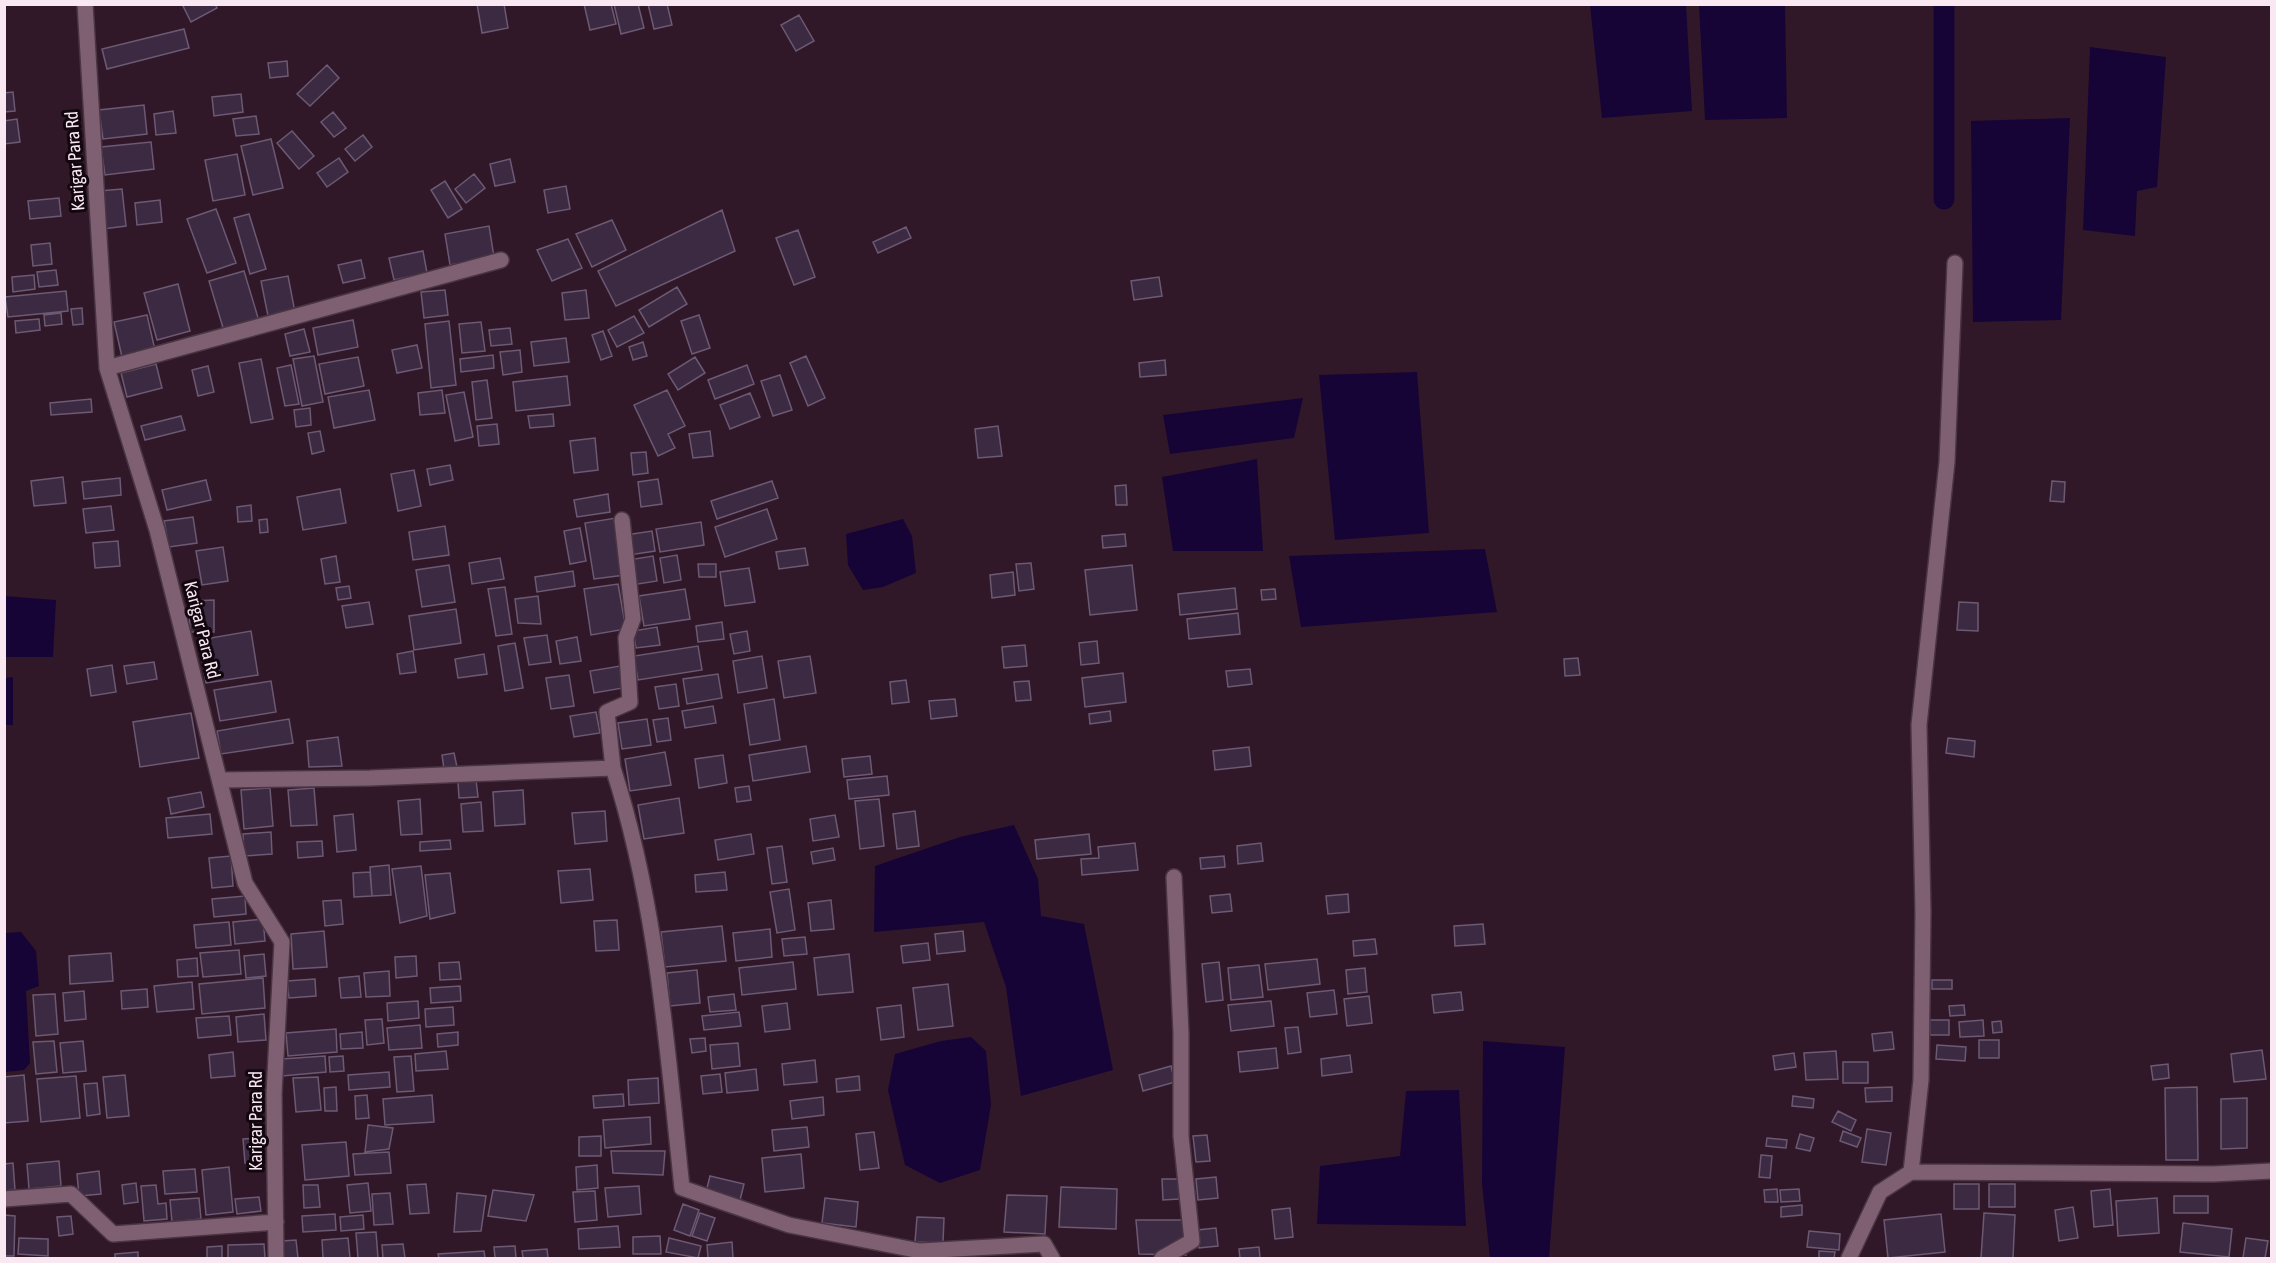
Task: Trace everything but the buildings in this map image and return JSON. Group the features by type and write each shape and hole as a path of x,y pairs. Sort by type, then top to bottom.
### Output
{"street":[{"name":"Karigar Para Rd","path":"85,4 107,368 157,530 245,883 282,942 274,1094 276,1258"},
{"path":"107,368 501,260"},
{"path":"1911,1172 1921,1080 1923,912 1919,725 1947,462 1955,263"},
{"path":"622,520 633,619 626,638 630,702 607,712 613,768 630,820 660,980 682,1188 789,1225 920,1251 1044,1244 1052,1258"},
{"path":"220,780 370,778 613,768"},
{"path":"1162,1258 1192,1241 1180,1136 1182,1033 1174,876"},
{"path":"1849,1258 1880,1192 1911,1172 2213,1174 2271,1171"},
{"path":"4,1199 71,1194 112,1234 276,1222"}],"shaded area":[{"path":"1590,5 1686,5 1692,111 1602,118"},
{"path":"1699,5 1785,5 1787,118 1705,120"},
{"path":"2090,47 2166,57 2157,187 2137,191 2135,236 2083,230"},
{"path":"2070,118 2061,320 1973,322 1971,121"},
{"path":"1417,372 1429,533 1335,540 1319,375"},
{"path":"1303,398 1294,438 1170,454 1163,415"},
{"path":"1257,459 1263,551 1173,551 1162,477"},
{"path":"903,519 912,536 916,573 883,587 863,590 848,565 846,534"},
{"path":"1485,549 1497,612 1301,627 1289,556"},
{"path":"4,596 56,600 53,657 5,657"},
{"path":"13,677 13,725 5,725 5,678"},
{"path":"1014,825 1038,879 1041,916 1084,924 1113,1070 1021,1096 1006,987 984,922 874,932 875,866 960,837"},
{"path":"21,932 36,951 39,986 26,991 30,1063 24,1070 5,1072 5,933"},
{"path":"971,1037 986,1051 991,1105 980,1170 940,1183 905,1165 888,1090 895,1054 941,1041"},
{"path":"1483,1041 1565,1047 1549,1258 1490,1258 1482,1184"},
{"path":"1459,1090 1466,1226 1317,1224 1320,1166 1400,1156 1406,1091"}],"waterway":[{"path":"1944,4 1944,199"}]}
